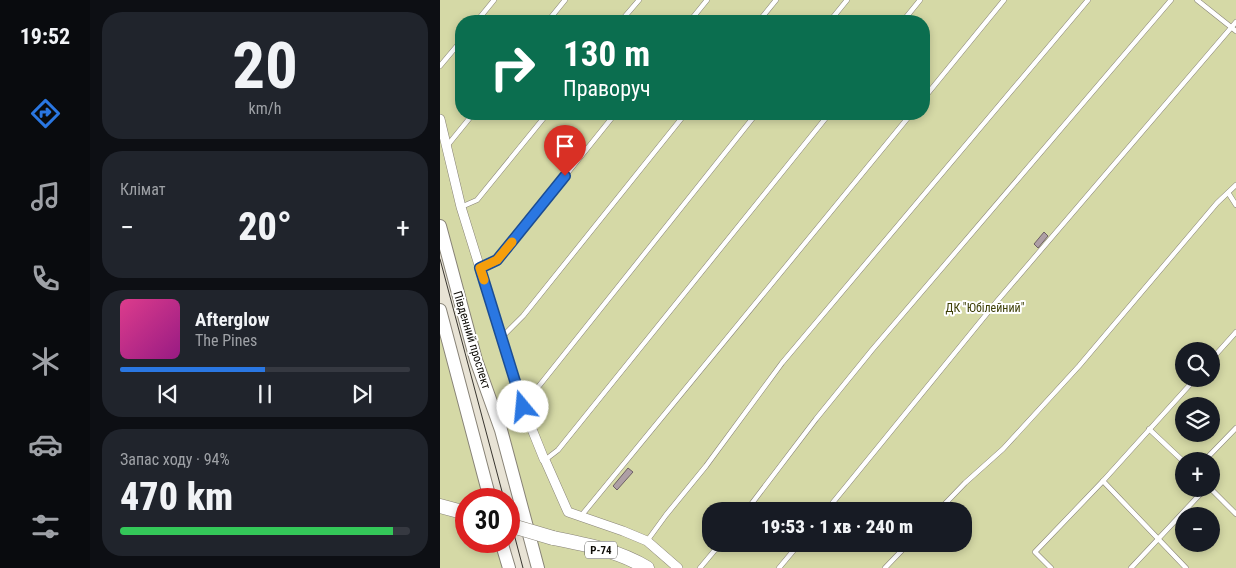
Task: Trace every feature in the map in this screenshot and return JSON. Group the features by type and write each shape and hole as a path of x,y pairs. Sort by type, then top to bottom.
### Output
{"main road":[{"name":"Південний проспект","path":"440,226 476,360 501,430 538,568"},
{"name":"Південний проспект","path":"440,310 487,488"},
{"path":"440,506 455,510"},
{"name":"Р-74","path":"520,528 611,553 647,568"},
{"path":"505,553 509,568"}],"street":[{"path":"440,119 461,207 523,407 544,460 568,512 647,542 678,568"}],"lane":[{"path":"482,15 494,0"},
{"path":"553,15 565,0"},
{"path":"626,15 638,0"},
{"path":"695,15 707,0"},
{"path":"764,15 776,0"},
{"path":"835,15 847,0"},
{"path":"908,15 920,0"},
{"path":"930,91 1004,0"},
{"path":"647,542 782,363 1088,0"},
{"path":"753,502 816,419 872,350 1170,0"},
{"path":"1197,0 1236,32"},
{"path":"833,502 1005,292 1236,22"},
{"path":"440,66 455,48"},
{"path":"447,146 468,120"},
{"path":"461,207 478,200 542,120"},
{"path":"480,268 497,260 610,120"},
{"path":"502,338 523,316 680,120"},
{"path":"523,407 751,120"},
{"path":"544,460 558,450 824,120"},
{"path":"581,516 905,120"},
{"path":"946,502 964,483 1003,449 1079,366 1217,203 1229,194 1236,185"},
{"path":"1229,194 1236,205"},
{"path":"1220,350 1236,332"},
{"path":"1051,568 1035,552 1103,481 1187,387"},
{"path":"1213,452 1236,428"},
{"path":"1149,429 1175,454"},
{"path":"1103,481 1186,568"},
{"path":"1131,568 1198,497"},
{"path":"1219,497 1236,514"},
{"path":"700,568 713,552"},
{"path":"779,568 792,552"},
{"path":"885,568 900,552"}],"green space":[{"name":"ДК \"Юбілейний\"","path":"440,0 1236,0 1236,568 538,568 520,505 520,488 515,488 440,226"},
{"path":"440,310 486,488 455,488 455,553 504,553 508,568 440,568"}],"building":[{"path":"1044,232 1048,236 1038,248 1034,244"},
{"path":"628,468 633,472 617,490 613,486"}],"tram line":[{"path":"440,259 501,488"},
{"path":"519,553 523,568"}],"slow traffic":[{"path":"484,280 480,268 497,260 512,242"}],"route":[{"path":"523,407 480,268 497,260 565,176"}]}
